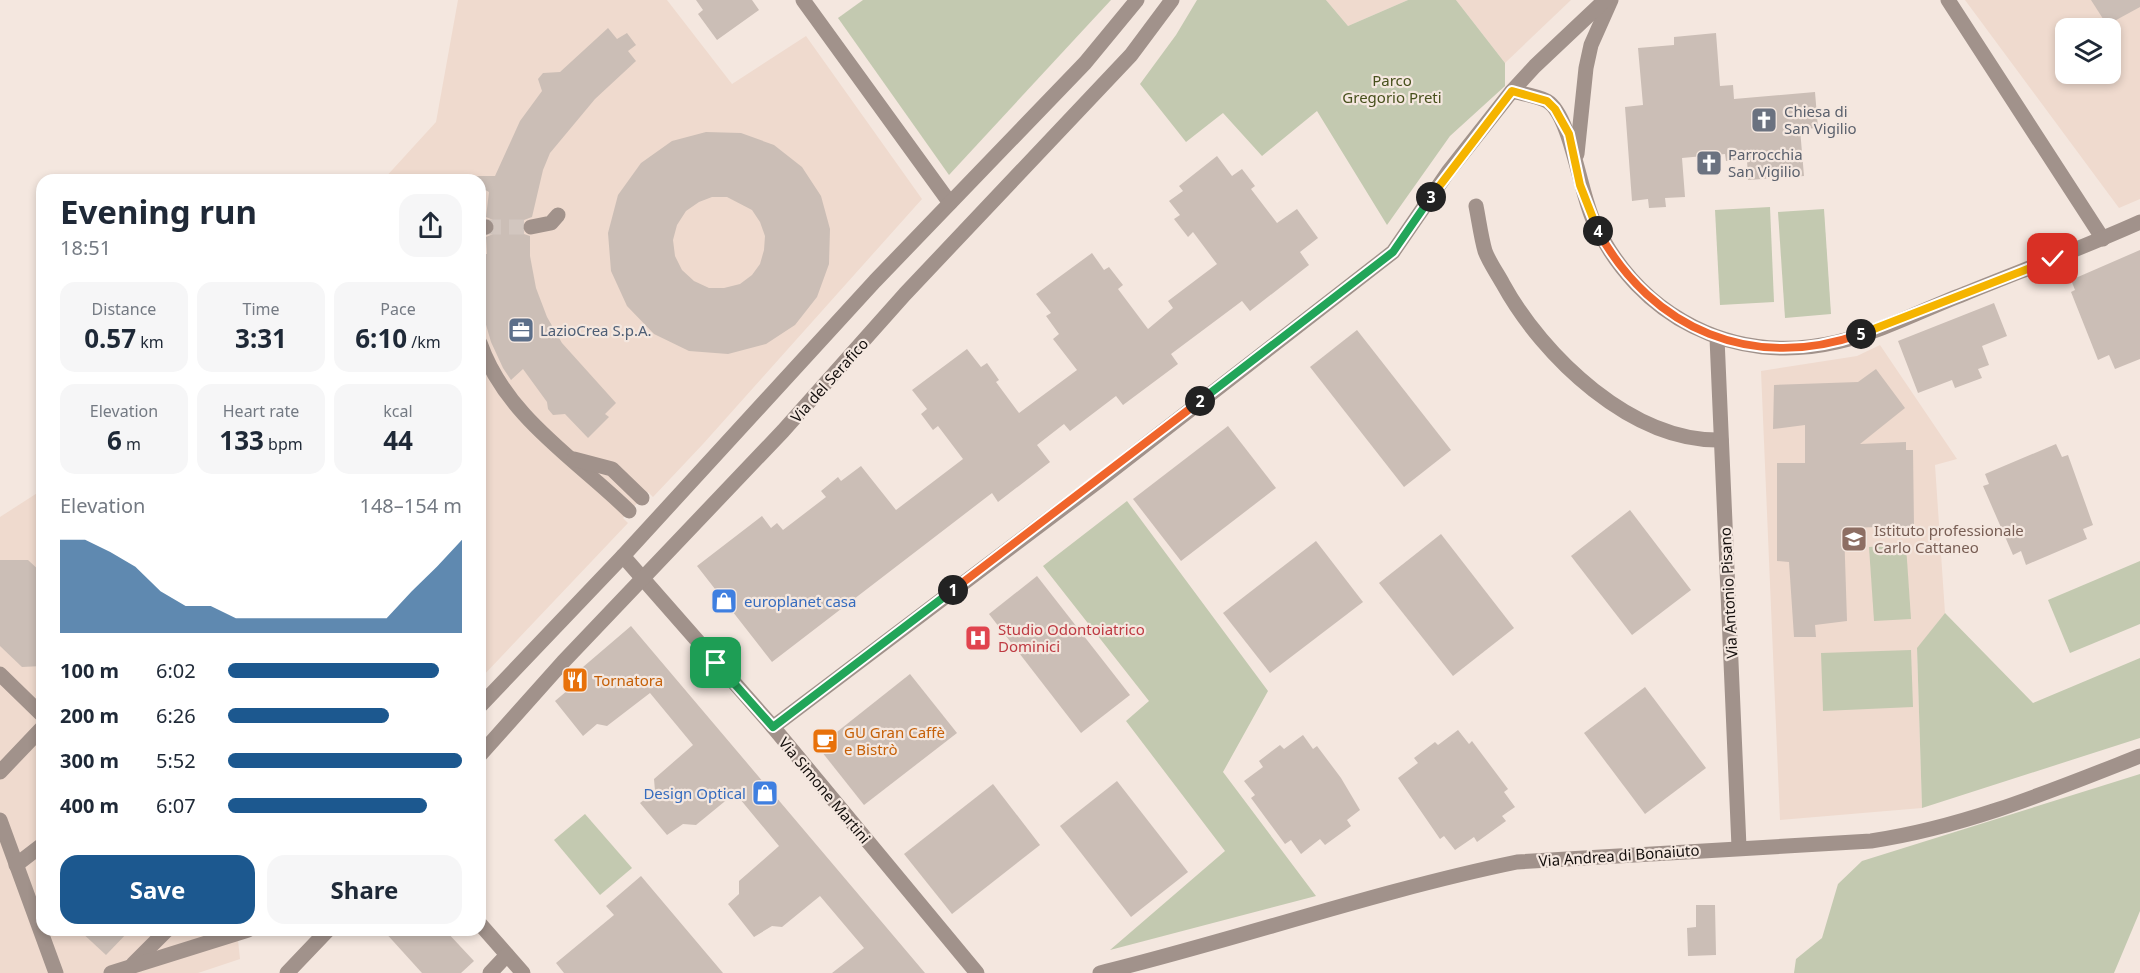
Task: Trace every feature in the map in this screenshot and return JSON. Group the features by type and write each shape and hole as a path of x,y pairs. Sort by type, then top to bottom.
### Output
{"street":[{"path":"803,0 950,203"},
{"path":"486,699 950,203 1085,63 1137,0"},
{"name":"Via del Serafico","path":"486,748 557,668 643,579 1125,61 1159,21 1172,0"},
{"path":"773,727 1100,480 1393,252 1448,172 1512,91 1605,0"},
{"path":"1576,166 1586,68 1591,45 1611,0"},
{"path":"1948,0 2103,239"},
{"path":"1512,91 1547,101 1555,109 1569,134 1580,185 1593,222 1623,268 1652,300 1671,315 1717,338 1788,348 1840,342 1902,320 2140,222"},
{"path":"1476,206 1486,253 1514,304 1536,336 1587,387 1643,420 1674,435 1692,440 1721,440"},
{"path":"531,227 551,223 558,215"},
{"name":"Via Antonio Pisano","path":"1717,338 1738,847"},
{"path":"486,355 497,378 515,405 567,457 601,484 629,511"},
{"path":"567,457 612,469 642,498"},
{"name":"Via Simone Martini","path":"622,556 773,727 977,973"},
{"path":"0,674 36,709"},
{"path":"0,772 36,734"},
{"name":"Via Andrea di Bonaiuto","path":"1100,973 1194,950 1465,873 1517,862 1738,847 1870,841 1911,835 1953,825 1994,811 2140,756"},
{"path":"0,820 36,919"},
{"path":"16,865 36,849"},
{"path":"486,931 523,973"},
{"path":"42,936 56,973"},
{"path":"130,967 161,936"},
{"path":"111,973 229,936"},
{"path":"287,973 320,936"},
{"path":"490,973 507,955"}],"shaded area":[{"path":"458,0 667,0 732,84 806,36 922,199 703,444 653,497 648,492 623,518 628,523 486,673 486,174 388,174 436,122"},
{"path":"1326,0 1408,0 1348,26"},
{"path":"1456,0 1571,0 1505,63"},
{"path":"1965,0 2140,0 2140,199 2119,208"},
{"name":"Istituto professionale Carlo Cattaneo","path":"1880,345 1957,459 1935,465 1945,613 1917,649 1922,808 1780,820 1761,371 1857,356"},
{"path":"36,494 36,936 238,936 240,959 198,973 0,973 0,517"}],"green space":[{"path":"863,0 1111,0 949,175 838,18"},
{"name":"Parco Gregorio Preti","path":"1197,0 1326,0 1348,26 1408,0 1456,0 1505,63 1505,86 1450,136 1387,225 1317,111 1262,156 1223,113 1186,142 1140,84 1176,35"},
{"path":"1770,207 1774,302 1720,305 1715,210"},
{"path":"1824,209 1831,314 1785,318 1778,212"},
{"path":"1127,501 1268,691 1223,772 1316,896 1110,950 1225,851 1126,721 1149,701 1043,566"},
{"path":"1906,545 1911,619 1874,621 1869,547"},
{"path":"2140,561 2140,624 2070,653 2048,600"},
{"path":"1945,613 2033,703 2140,658 2140,738 1922,808 1917,648"},
{"path":"1911,650 1913,707 1823,711 1821,653"},
{"path":"2140,774 2140,911 2114,973 1794,973 1796,959 1822,938 1838,884 1862,861"},
{"path":"585,814 632,868 600,895 554,840"}],"building":[{"path":"696,0 752,0 759,10 717,40 698,14 703,10"},
{"path":"2091,0 2140,0 2140,7 2120,18 2103,18"},
{"path":"608,28 617,39 627,33 636,45 628,51 636,61 595,99 550,153 543,170 532,217 524,220 521,228 524,234 530,236 530,256 536,288 547,317 562,343 616,403 605,414 609,417 588,438 565,414 553,415 548,409 547,402 523,369 511,380 491,342 486,325 486,237 493,234 495,225 493,220 486,217 489,192 486,190 486,176 495,176 520,121 542,91 538,79 543,73 560,72"},
{"name":"Chiesa di San Vigilio","path":"1716,33 1720,86 1733,85 1734,99 1815,92 1818,128 1800,129 1804,176 1748,180 1747,159 1726,161 1725,154 1682,158 1685,197 1665,198 1666,207 1649,208 1648,199 1632,201 1625,107 1643,105 1638,48 1674,45 1674,37"},
{"path":"706,132 741,133 774,145 802,167 821,196 830,229 829,264 817,297 795,325 766,344 728,354 689,351 654,334 627,306 611,271 608,233 618,195 641,163 672,141","holes":["712,197 727,197 752,210 765,236 764,250 760,264 752,275 740,284 724,288 709,288 694,281 682,270 675,256 673,240 677,225 686,211"]},
{"path":"1217,156 1232,176 1242,169 1255,186 1251,189 1277,223 1297,209 1318,238 1300,252 1309,265 1250,311 1242,301 1171,354 1178,364 1123,405 1116,396 1070,431 1064,424 1037,445 1050,462 998,502 992,493 772,662 697,566 762,516 771,528 777,523 783,530 826,497 821,491 838,477 841,481 861,466 896,510 963,459 938,426 933,430 921,414 927,409 912,390 967,349 981,367 987,363 999,380 996,382 1019,413 1077,370 1053,339 1059,334 1046,316 1051,313 1036,294 1092,253 1104,270 1109,267 1123,285 1118,289 1148,329 1173,308 1168,301 1217,264 1193,232 1188,237 1174,219 1180,215 1169,201 1183,191 1179,186"},
{"path":"2140,250 2140,359 2115,369 2109,355 2098,360 2071,292 2075,290 2071,280"},
{"path":"1994,303 2007,336 1982,346 1989,365 1978,369 1982,378 1955,388 1952,380 1918,393 1898,341"},
{"path":"1357,330 1451,450 1404,487 1310,367"},
{"path":"1876,369 1905,408 1860,444 1906,442 1906,450 1913,450 1914,526 1844,528 1847,621 1815,625 1816,637 1794,637 1789,562 1777,561 1777,463 1805,463 1805,425 1773,429 1774,385 1858,382"},
{"path":"1228,426 1276,488 1181,561 1133,499"},
{"path":"2056,444 2062,457 2068,455 2093,525 2083,529 2087,539 2026,565 2021,551 2013,555 1983,486 1989,484 1985,474"},
{"path":"1630,510 1691,590 1632,635 1571,556"},
{"path":"1441,534 1514,628 1453,676 1379,583"},
{"path":"1316,541 1363,602 1270,673 1223,613"},
{"path":"0,560 28,560 36,567 36,666 22,667 0,646"},
{"path":"1037,576 1130,695 1081,733 989,614"},
{"path":"631,626 925,973 832,973 864,948 820,896 782,927 772,926 754,937 728,904 739,894 739,881 779,846 735,793 696,825 683,824 667,835 640,803 655,791 654,779 693,745 650,693 607,726 597,724 583,736 555,701 568,690 569,679"},
{"path":"910,674 957,733 864,805 818,747"},
{"path":"1645,687 1706,768 1645,814 1584,733"},
{"path":"1458,730 1469,744 1472,741 1508,789 1504,792 1515,807 1502,816 1506,821 1477,842 1474,837 1455,850 1444,836 1440,839 1398,778 1418,763 1414,758 1435,742 1438,745"},
{"path":"1303,735 1313,749 1317,746 1341,778 1360,810 1347,820 1351,826 1325,845 1320,839 1301,854 1291,840 1285,844 1251,798 1255,795 1244,781 1263,767 1259,761 1280,745 1284,749"},
{"path":"1117,781 1188,872 1131,917 1060,826"},
{"path":"993,784 1040,845 952,914 904,854"},
{"path":"641,876 723,973 564,973 556,963 614,915 606,906"},
{"path":"1696,905 1715,905 1716,955 1688,956 1687,928 1696,927"},
{"path":"85,936 124,936 106,955"},
{"path":"388,936 451,936 474,961 461,973 422,973"}],"tunnel":[{"path":"486,227 531,227"}],"place":[{"name":"Chiesa di San Vigilio","path":"1764,120"},
{"name":"Parrocchia San Vigilio","path":"1709,163"},
{"name":"LazioCrea S.p.A.","path":"521,330"},
{"name":"Istituto professionale Carlo Cattaneo","path":"1854,539"},
{"name":"europlanet casa","path":"724,601"},
{"name":"Studio Odontoiatrico Dominici","path":"978,638"},
{"name":"Tornatora","path":"575,680"},
{"name":"GU Gran Caffè e Bistrò","path":"825,741"},
{"name":"Design Optical","path":"765,793"}],"route":[{"path":"716,663 773,727 1100,480 1393,252 1448,172 1512,91 1547,101 1555,109 1569,134 1580,185 1593,222 1623,268 1652,300 1671,315 1690,327 1717,338 1764,347 1788,348 1816,347 1840,342 1902,320 2053,259"}]}
